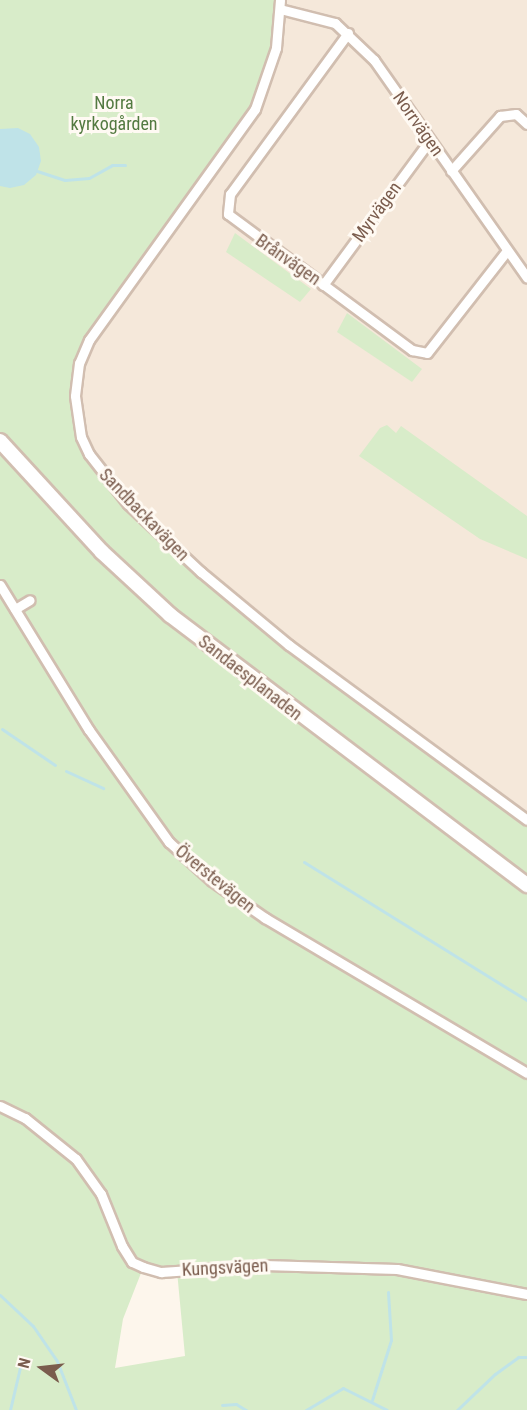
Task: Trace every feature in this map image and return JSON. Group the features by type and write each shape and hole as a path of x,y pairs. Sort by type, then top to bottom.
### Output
{"main road":[{"name":"Sandaesplanaden","path":"0,441 102,552 170,615 527,885"}],"street":[{"name":"Norrvägen","path":"280,5 322,18 348,33 374,60 506,252 527,278"},
{"name":"Sandbackavägen","path":"280,5 274,57 255,109 89,340 79,363 75,396 81,437 89,454 128,504 201,572 289,645 527,820"},
{"name":"Brånvägen","path":"348,33 230,194 227,204 234,222 412,350 427,353 506,252"},
{"path":"451,171 501,116 516,114 527,124"},
{"name":"Myrvägen","path":"323,285 430,140"},
{"name":"Överstevägen","path":"0,585 135,798 169,842 212,881 265,918 527,1073"},
{"path":"15,609 30,600"},
{"name":"Kungsvägen","path":"0,1106 25,1118 76,1159 101,1194 122,1246 132,1262 143,1267 161,1272 264,1265 397,1269 527,1294"}],"shaded area":[{"path":"280,0 527,0 527,820 289,645 128,504 89,454 75,396 89,340"}],"green space":[{"name":"Norra kyrkogården","path":"0,0 280,0 276,48 255,109 89,340 79,363 77,419 101,470 201,572 527,820 527,1410 0,1410","holes":["143,1268 177,1271 185,1356 115,1368 123,1319"]},
{"path":"235,233 311,289 300,302 226,252"},
{"path":"347,313 422,369 412,382 337,332"},
{"path":"387,425 396,433 401,426 527,516 527,559 480,539 359,456 380,428"}],"water":[{"path":"18,128 30,134 39,147 41,161 36,175 24,185 10,188 0,186 0,129"}],"waterway":[{"path":"37,171 65,180 89,178 112,165 125,165"},
{"path":"2,729 55,765"},
{"path":"66,771 103,788"},
{"path":"304,862 527,1000"},
{"path":"372,1400 391,1340 388,1292"},
{"path":"0,1295 33,1326 57,1361 76,1410"},
{"path":"457,1410 495,1374 518,1357 527,1357"},
{"path":"10,1410 21,1363"},
{"path":"306,1410 343,1388 387,1410"},
{"path":"222,1405 236,1404 246,1410"}]}
